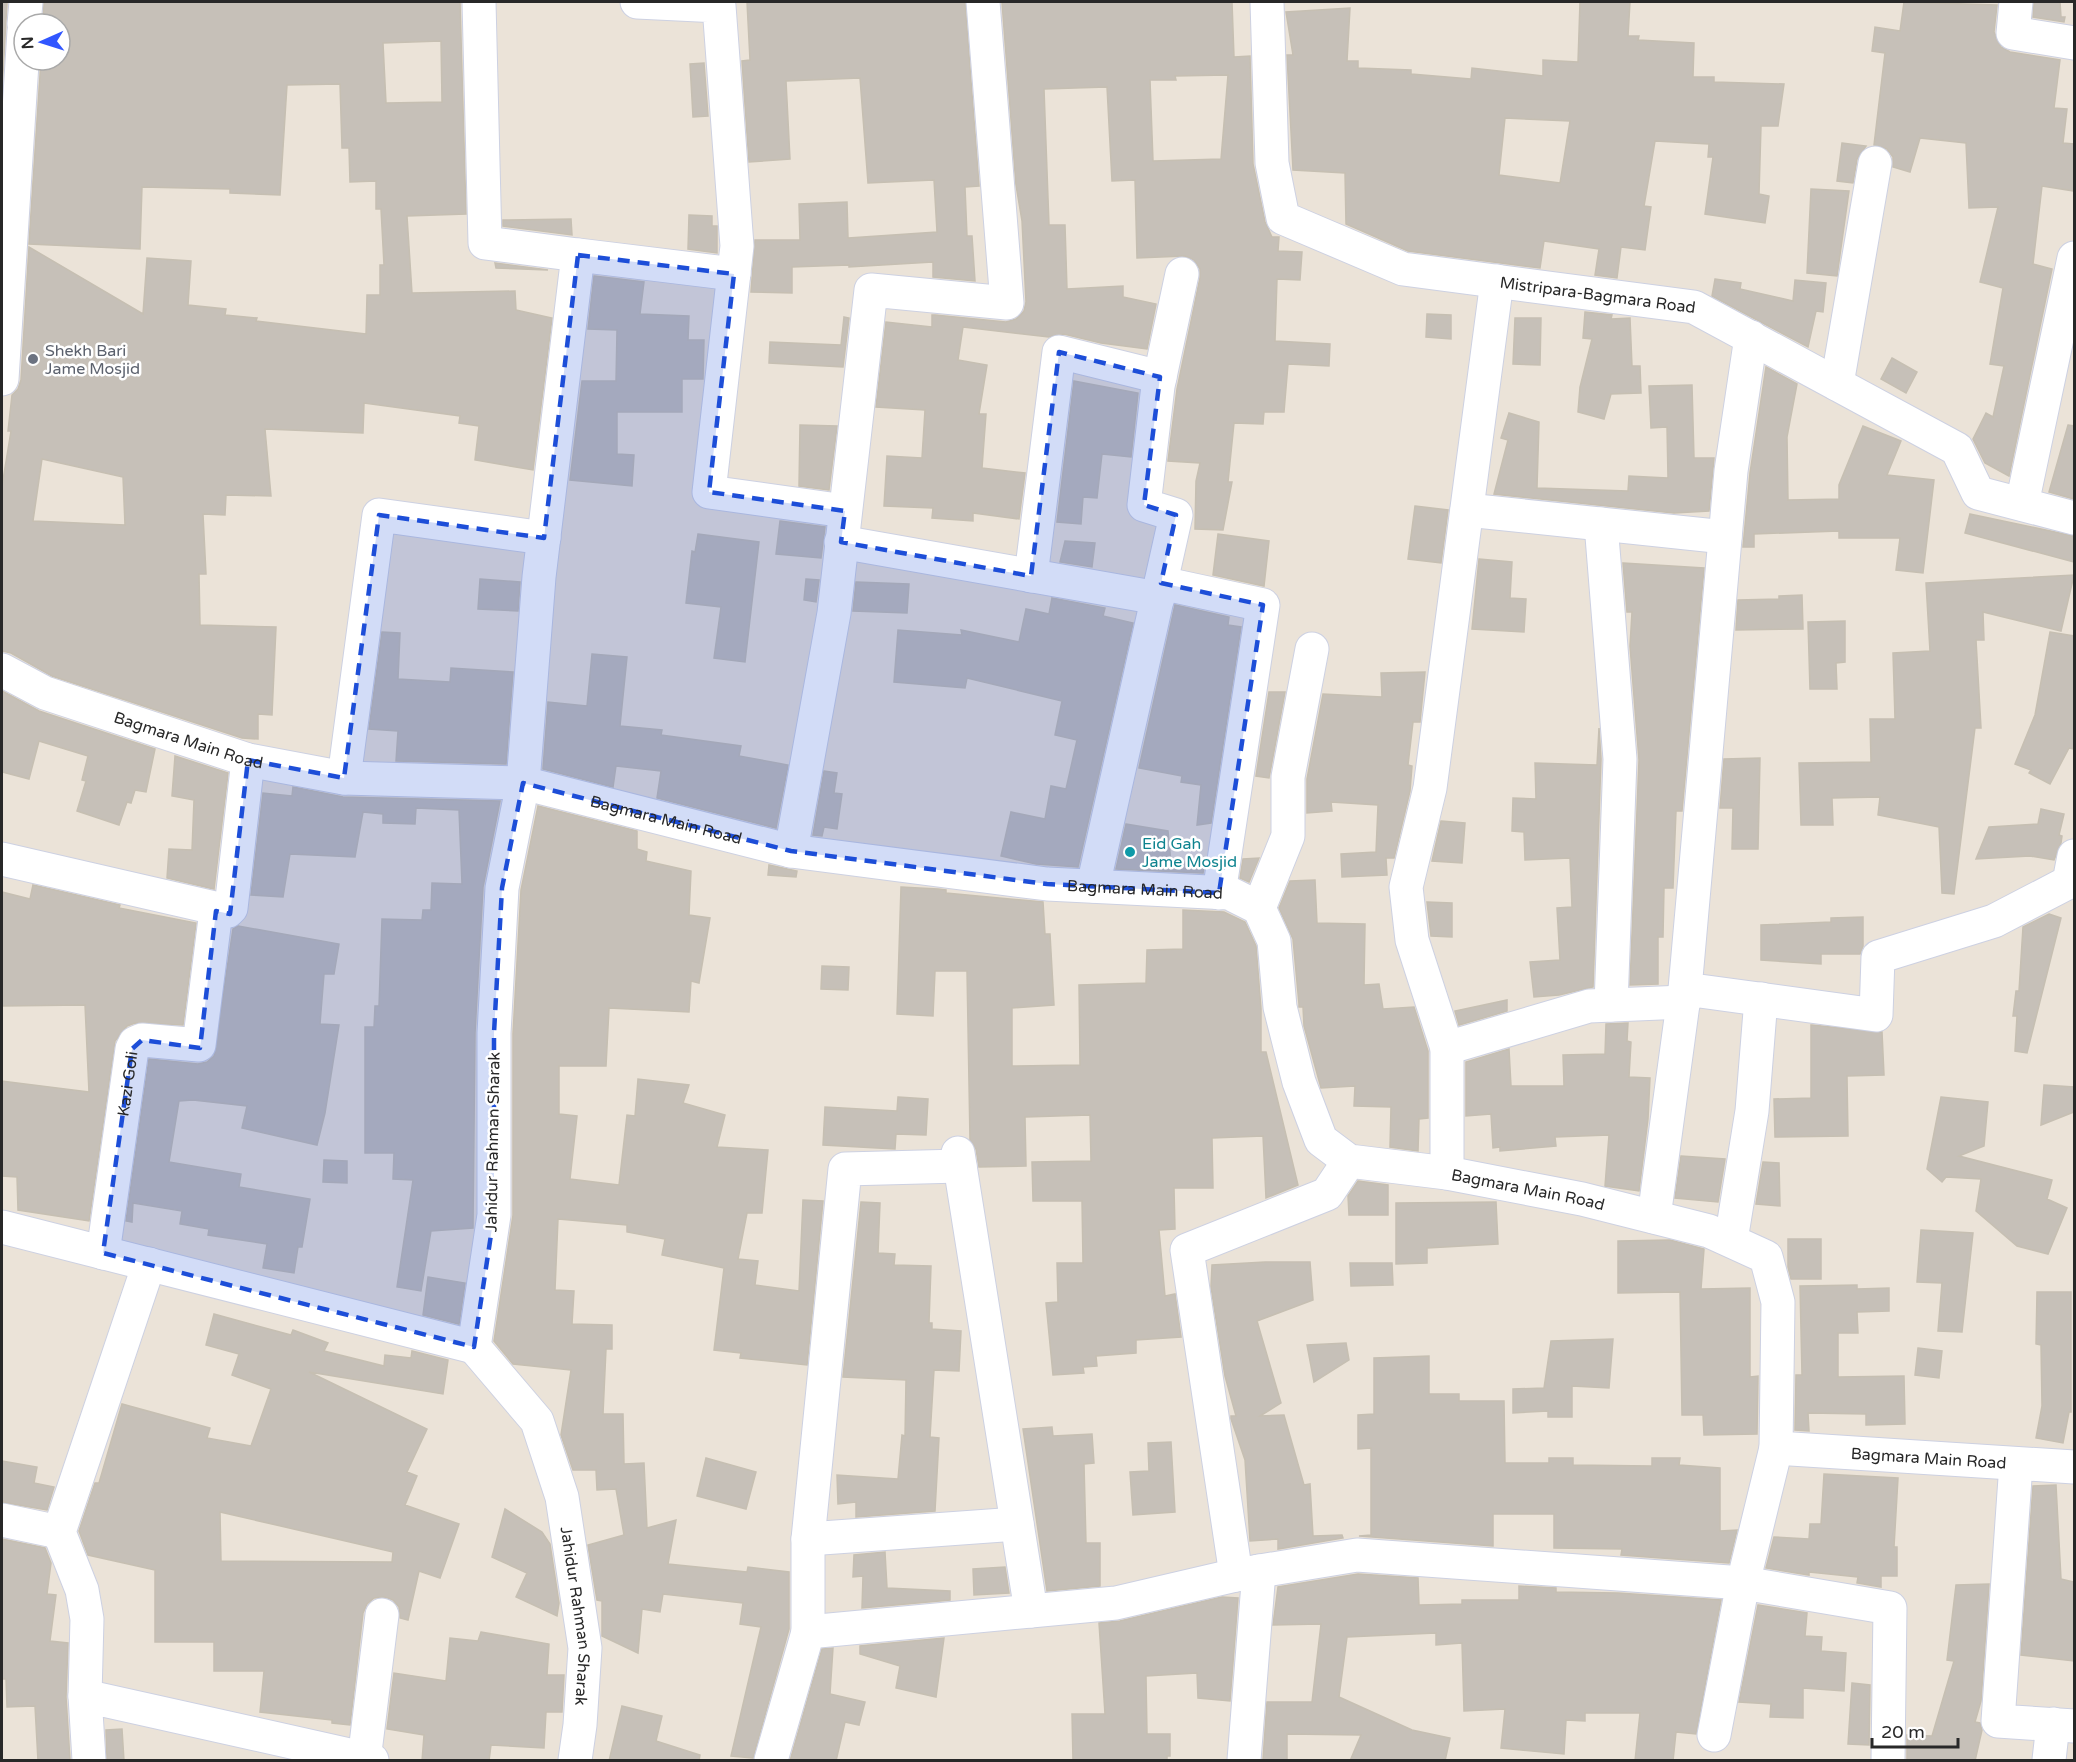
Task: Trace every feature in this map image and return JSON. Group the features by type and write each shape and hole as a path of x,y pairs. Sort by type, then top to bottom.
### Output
{"street":[{"path":"478,2 485,243 734,274"},
{"path":"637,2 719,6 737,246 709,492 1031,576 1263,605 1219,893"},
{"path":"792,851 834,613 871,290 1007,303 983,2"},
{"name":"Mistripara-Bagmara Road","path":"1267,2 1272,163 1283,218 1403,269 1694,307 1957,449 1978,493 2074,518"},
{"path":"2016,2 2013,33 2074,43"},
{"path":"2,380 3,327 21,72"},
{"path":"1837,384 1875,163"},
{"name":"Jahidur Rahman Sharak","path":"575,1761 580,1725 585,1648 562,1497 537,1421 474,1347 494,1215 494,1033 502,888 523,783 544,538 578,255"},
{"path":"2022,504 2074,258"},
{"path":"1092,886 1176,515 1144,505 1160,377 1182,274"},
{"path":"1447,1173 1447,1048 1412,940 1406,887 1430,788 1497,281"},
{"path":"1654,1217 1684,995 1731,471 1751,337"},
{"path":"1031,576 1059,352 1160,377"},
{"path":"1467,510 1725,537"},
{"path":"344,778 379,515 544,538"},
{"path":"1601,524 1620,759 1611,1005"},
{"path":"1259,908 1288,836 1288,777 1312,649"},
{"name":"Bagmara Main Road","path":"2,670 45,693 248,760 344,778 523,783 792,851 1047,884 1229,893 1259,908 1274,941 1280,1007 1299,1082 1321,1140 1349,1161 1447,1173 1582,1199 1709,1231 1766,1257 1778,1302 1776,1448 2074,1467"},
{"path":"2,859 228,912 231,908 248,760"},
{"path":"1447,1048 1588,1006 1684,995 1761,999 1876,1015 1878,957 1994,921 2069,882 2074,856"},
{"name":"Kazi Goli","path":"103,1253 132,1048 135,1043 142,1040 199,1045 216,911"},
{"path":"1731,1240 1752,1111 1761,999"},
{"path":"771,1761 808,1632 808,1539 845,1169 959,1160 1031,1611"},
{"path":"1244,1761 1247,1573 1187,1250 1327,1194 1349,1161"},
{"path":"2,1227 474,1347"},
{"path":"89,1761 86,1696 87,1619 82,1590 59,1532 148,1264"},
{"path":"1714,1736 1743,1583 1776,1448"},
{"path":"2016,1464 1998,1721 2064,1725 2049,1761"},
{"path":"2,1520 59,1532"},
{"path":"808,1539 1017,1524"},
{"path":"808,1632 1116,1603 1247,1573 1357,1555 1743,1583 1890,1608 1888,1761"},
{"path":"86,1696 367,1760 382,1615"}],"highlighted area":[{"path":"578,255 734,274 709,492 845,511 841,542 1031,576 1059,352 1160,377 1144,505 1176,515 1161,583 1263,605 1219,893 1047,884 791,851 523,783 502,888 494,1033 494,1215 474,1347 103,1253 132,1049 142,1040 200,1048 216,911 230,914 248,760 344,778 379,515 544,538"}],"building":[{"path":"2,2 7,2 2,90"},
{"path":"44,2 460,2 466,214 407,216 412,293 515,291 516,310 552,318 533,470 475,460 479,426 459,423 460,416 364,403 363,433 265,429 271,496 226,495 225,515 203,514 206,574 199,574 200,625 276,627 272,715 258,714 258,739 242,738 52,676 11,653 2,651 2,486 11,431 8,431 12,395 18,389 21,380 29,247 143,314 147,258 191,261 188,305 226,309 225,315 257,318 256,321 366,334 367,295 380,295 380,265 384,265 381,209 376,209 376,181 350,182 349,148 342,148 340,84 287,85 280,195 230,193 230,189 142,187 140,249 29,244 40,72 72,72 72,12 44,12","holes":["441,41 442,102 386,103 383,43","42,459 123,477 125,525 33,521"]},
{"path":"747,2 965,2 979,186 965,187 967,236 972,236 975,281 933,277 933,262 849,267 849,265 792,267 792,293 751,292 755,240 800,240 799,204 847,202 848,238 937,232 934,180 868,183 860,78 786,81 790,159 749,162 742,61 750,60"},
{"path":"1002,2 1232,2 1234,57 1250,56 1253,164 1265,222 1272,237 1279,237 1278,251 1302,252 1300,280 1277,279 1275,341 1330,344 1329,366 1288,364 1284,412 1264,412 1263,424 1234,423 1228,482 1232,482 1223,530 1195,529 1196,481 1200,463 1168,461 1177,389 1200,269 1194,260 1185,256 1137,258 1135,180 1112,181 1107,87 1044,89 1049,225 1065,225 1067,289 1123,286 1123,297 1156,304 1147,349 1101,343 1064,334 1049,337 963,327 958,360 987,365 979,414 986,414 982,468 1025,473 1019,519 973,513 973,521 932,518 933,508 884,506 887,456 922,458 925,410 876,407 886,322 932,327 932,315 935,315 1006,322 1016,319 1024,311 1026,302 1022,221 1016,185","holes":["1228,75 1221,159 1153,161 1150,80 1176,80 1175,76"]},
{"path":"1580,2 1630,2 1628,36 1639,36 1638,40 1694,43 1693,77 1714,77 1714,82 1784,84 1778,126 1761,126 1759,194 1769,196 1765,223 1705,214 1713,157 1708,157 1709,144 1655,141 1644,206 1651,207 1645,250 1621,247 1617,278 1595,275 1599,249 1544,241 1540,268 1408,251 1346,224 1345,173 1293,170 1287,55 1293,55 1286,12 1350,8 1347,61 1358,61 1358,68 1411,70 1411,74 1471,79 1472,68 1543,76 1543,60 1578,62","holes":["1505,118 1570,121 1560,183 1499,175"]},
{"path":"1904,2 1997,5 1994,32 2001,47 2010,52 2060,60 2054,108 2067,109 2063,143 2074,144 2074,191 2042,186 2033,264 2052,269 2009,476 1985,463 1973,439 1986,413 1993,417 2004,366 1990,364 2003,288 1980,282 1998,207 1969,208 1966,143 1920,138 1910,172 1893,167 1893,157 1887,149 1874,145 1885,53 1872,51 1875,27 1900,31"},
{"path":"2034,2 2060,2 2061,17 2065,17 2064,22 2033,17"},
{"path":"704,63 708,116 693,117 690,64"},
{"path":"1842,143 1866,146 1857,159 1853,183 1837,181"},
{"path":"1811,189 1849,191 1837,276 1807,273"},
{"path":"689,215 712,216 712,226 717,226 717,253 688,249"},
{"path":"571,219 572,235 503,226 503,220"},
{"path":"495,263 548,270 496,268"},
{"path":"594,276 644,282 640,314 689,316 688,340 704,340 703,379 682,379 682,412 617,412 617,454 634,455 632,486 570,480 582,381 616,381 617,330 588,329"},
{"path":"1715,279 1741,283 1740,289 1793,301 1795,280 1826,283 1823,312 1816,311 1808,347 1712,296"},
{"path":"1585,312 1612,315 1611,319 1630,318 1632,366 1640,366 1641,393 1611,394 1604,419 1578,412 1580,387 1592,339 1583,338"},
{"path":"1427,314 1451,315 1451,339 1426,337"},
{"path":"844,317 849,318 843,367 769,363 770,342 841,345"},
{"path":"1515,318 1541,318 1540,365 1513,364"},
{"path":"1892,358 1917,372 1906,393 1881,379"},
{"path":"1766,367 1797,384 1787,437 1788,500 1839,499 1839,485 1863,426 1901,441 1887,475 1934,480 1923,573 1896,570 1900,538 1839,538 1839,531 1754,534 1754,547 1743,547 1750,473"},
{"path":"1074,381 1138,393 1131,457 1102,454 1097,498 1083,497 1081,524 1057,522"},
{"path":"1692,385 1694,458 1714,458 1709,511 1674,513 1494,494 1508,440 1501,438 1509,413 1539,422 1537,488 1628,491 1629,476 1668,478 1667,427 1651,428 1649,386"},
{"path":"800,425 837,426 829,490 799,486"},
{"path":"2068,425 2074,426 2074,499 2049,492"},
{"path":"1415,506 1448,510 1441,563 1408,559"},
{"path":"1970,514 2074,536 2074,562 1965,533"},
{"path":"780,521 825,527 821,558 776,554"},
{"path":"698,534 759,542 745,662 714,658 721,607 686,603 692,551 695,552"},
{"path":"1218,534 1269,541 1264,586 1213,575"},
{"path":"1065,541 1095,543 1092,567 1060,562"},
{"path":"1479,559 1512,562 1510,598 1526,599 1524,632 1472,629"},
{"path":"1623,563 1704,568 1682,811 1676,811 1673,888 1664,888 1663,937 1658,937 1658,984 1630,985 1639,760 1630,646 1632,612 1627,612"},
{"path":"2074,575 2061,631 1983,612 1984,640 1976,640 1981,728 1975,728 1954,894 1942,893 1939,827 1878,815 1880,797 1832,798 1833,825 1801,825 1799,763 1871,762 1870,719 1895,719 1893,653 1930,651 1926,583"},
{"path":"480,579 520,582 518,611 478,609"},
{"path":"806,579 819,580 816,602 804,600"},
{"path":"856,582 909,584 907,613 853,611"},
{"path":"1802,595 1803,629 1736,630 1738,600 1779,599 1779,596"},
{"path":"1052,598 1105,608 1103,616 1133,623 1078,867 1036,864 1001,856 1011,812 1045,819 1051,786 1066,789 1077,740 1055,735 1062,701 967,678 965,688 894,682 898,630 962,635 961,630 1019,642 1026,609 1049,614"},
{"path":"1175,605 1229,617 1228,625 1241,627 1211,823 1197,825 1201,785 1181,782 1182,776 1139,768"},
{"path":"1845,621 1845,662 1836,663 1837,689 1810,689 1808,622"},
{"path":"382,632 400,633 398,679 450,682 451,668 513,672 506,764 396,761 398,731 369,729"},
{"path":"2050,632 2074,636 2074,749 2069,748 2050,784 2029,773 2031,770 2015,764 2035,715"},
{"path":"592,654 627,657 620,726 662,730 661,735 741,746 739,756 788,765 776,828 657,798 661,771 616,766 613,787 543,769 548,702 587,706"},
{"path":"1425,672 1420,722 1413,722 1408,765 1412,766 1410,791 1394,858 1386,858 1387,875 1342,877 1341,854 1376,852 1378,805 1331,802 1332,811 1307,813 1307,779 1323,694 1382,697 1381,673"},
{"path":"2,691 39,711 155,749 146,792 135,790 131,803 127,802 119,825 77,811 86,781 82,780 88,756 39,741 29,779 2,772"},
{"path":"1269,692 1285,692 1269,778 1256,776"},
{"path":"1599,728 1601,759 1593,987 1559,995 1534,997 1530,962 1560,960 1557,908 1572,907 1570,858 1525,860 1524,832 1512,831 1513,798 1536,799 1535,763 1597,765"},
{"path":"175,756 228,773 214,889 167,878 169,849 192,850 194,800 172,796"},
{"path":"1760,758 1758,849 1732,849 1733,808 1720,808 1724,759"},
{"path":"824,771 837,773 834,793 842,794 837,829 824,827 822,836 813,835"},
{"path":"293,787 343,797 500,801 483,887 475,1033 473,1228 431,1231 421,1291 397,1287 413,1180 393,1179 394,1153 365,1153 365,1027 374,1027 375,1006 379,1006 382,919 422,920 423,910 431,910 432,883 462,884 459,810 416,808 415,824 383,823 383,814 363,812 355,857 290,854 283,897 251,895 263,793 292,796"},
{"path":"538,806 637,831 637,849 647,852 646,861 691,871 689,915 710,918 699,983 691,981 689,1012 609,1008 606,1066 559,1066 559,1114 577,1116 570,1179 619,1185 627,1115 635,1116 638,1079 689,1085 683,1103 725,1115 717,1147 768,1150 762,1213 747,1213 738,1259 758,1261 755,1285 799,1291 803,1200 823,1201 807,1365 740,1358 741,1353 714,1350 724,1268 662,1255 665,1239 627,1232 627,1225 558,1219 555,1290 574,1291 572,1324 612,1325 612,1349 606,1349 603,1414 623,1414 624,1464 644,1463 647,1528 676,1520 668,1564 747,1572 748,1567 789,1572 789,1629 753,1758 731,1756 761,1627 740,1624 743,1603 663,1594 660,1612 642,1609 638,1653 602,1636 602,1601 597,1600 588,1545 624,1535 616,1489 597,1490 596,1470 573,1470 561,1435 571,1370 513,1364 494,1341 513,1215 513,1034 521,890"},
{"path":"2041,809 2064,814 2059,835 2062,836 2061,843 2054,860 2030,856 1976,859 1989,827 2038,824"},
{"path":"1441,821 1465,823 1462,863 1432,861"},
{"path":"1126,824 1168,831 1171,863 1205,861 1203,873 1116,869"},
{"path":"1259,858 1249,882 1240,878 1243,859"},
{"path":"769,865 797,871 796,877 768,875"},
{"path":"1315,880 1317,923 1365,924 1364,985 1379,984 1383,1009 1414,1007 1428,1051 1428,1118 1419,1119 1418,1151 1390,1147 1391,1107 1354,1106 1355,1086 1321,1088 1304,1026 1303,1007 1299,1007 1293,939 1279,908 1290,881"},
{"path":"33,885 120,905 119,908 196,923 183,1025 135,1023 127,1026 115,1041 89,1221 18,1210 17,1177 2,1176 2,1081 89,1092 85,1005 2,1006 2,892 30,899"},
{"path":"901,887 938,889 946,890 946,893 1043,902 1045,934 1050,934 1054,1005 1012,1008 1012,1066 1080,1065 1079,985 1146,983 1147,950 1183,949 1183,910 1224,912 1245,922 1256,946 1261,1009 1261,1052 1266,1052 1298,1185 1266,1198 1263,1136 1212,1138 1213,1188 1174,1188 1175,1229 1159,1230 1165,1296 1175,1294 1181,1337 1136,1340 1136,1353 1096,1356 1097,1366 1083,1367 1084,1373 1053,1375 1046,1303 1058,1302 1057,1263 1083,1263 1082,1201 1033,1201 1032,1162 1091,1161 1090,1115 1025,1117 1026,1166 979,1167 976,1149 970,1140 967,971 935,971 933,1016 897,1014"},
{"path":"1427,902 1452,903 1452,937 1431,936"},
{"path":"2049,914 2061,918 2027,1053 2015,1051 2017,1016 2013,1016 2016,991 2019,991 2023,927"},
{"path":"1863,917 1863,946 1860,954 1821,954 1821,964 1761,960 1761,925 1831,922 1831,918"},
{"path":"238,926 339,944 334,974 324,974 320,1024 339,1025 325,1113 317,1145 242,1128 247,1106 193,1100 179,1101 169,1162 241,1174 239,1187 310,1199 302,1247 298,1247 294,1273 263,1268 267,1244 208,1235 209,1229 180,1224 182,1211 133,1203 132,1222 126,1221 149,1059 198,1064 207,1062 214,1056 233,929"},
{"path":"822,966 849,967 848,990 821,989"},
{"path":"1507,1000 1507,1011 1459,1025 1455,1011"},
{"path":"1628,1023 1627,1041 1631,1042 1629,1077 1650,1078 1648,1119 1639,1191 1605,1186 1609,1135 1555,1137 1556,1146 1500,1151 1500,1147 1493,1148 1491,1114 1466,1116 1466,1062 1509,1049 1511,1086 1564,1086 1563,1055 1605,1054 1606,1024"},
{"path":"1811,1025 1882,1032 1884,1075 1847,1076 1848,1136 1775,1137 1774,1099 1811,1098"},
{"path":"2044,1085 2074,1087 2074,1112 2041,1125"},
{"path":"898,1097 928,1099 926,1135 896,1134 895,1149 823,1145 825,1107 897,1111"},
{"path":"1941,1097 1988,1102 1984,1146 1959,1156 2052,1180 2047,1199 2067,1208 2048,1254 2017,1246 1976,1211 1981,1179 1946,1177 1942,1182 1927,1169"},
{"path":"1681,1156 1725,1159 1718,1202 1675,1198"},
{"path":"324,1160 347,1161 347,1183 323,1182"},
{"path":"1763,1162 1779,1163 1780,1206 1756,1204"},
{"path":"1358,1181 1388,1185 1388,1215 1349,1215 1348,1196"},
{"path":"861,1202 880,1203 878,1253 895,1254 894,1265 931,1266 929,1323 932,1323 932,1329 961,1331 959,1371 934,1370 930,1437 939,1438 935,1511 856,1517 856,1502 838,1504 837,1475 898,1479 902,1435 905,1436 906,1380 843,1377"},
{"path":"1496,1202 1498,1244 1427,1248 1427,1263 1396,1264 1396,1203"},
{"path":"1921,1230 1973,1233 1962,1332 1938,1331 1942,1283 1917,1282"},
{"path":"1788,1239 1821,1239 1821,1279 1791,1279 1788,1267"},
{"path":"1670,1240 1704,1249 1701,1289 1750,1288 1750,1377 1758,1376 1757,1434 1704,1435 1703,1415 1682,1415 1680,1292 1618,1293 1618,1241"},
{"path":"1310,1262 1313,1300 1257,1321 1281,1403 1260,1416 1284,1415 1304,1485 1310,1484 1313,1536 1342,1535 1343,1538 1278,1549 1278,1539 1250,1541 1245,1460 1231,1419 1231,1416 1236,1416 1225,1376 1211,1287 1212,1265"},
{"path":"1350,1263 1392,1263 1393,1285 1351,1286"},
{"path":"428,1277 465,1283 459,1324 423,1315"},
{"path":"1857,1285 1857,1289 1889,1288 1889,1311 1857,1312 1858,1333 1838,1333 1838,1377 1904,1376 1905,1424 1866,1425 1866,1414 1808,1413 1809,1431 1795,1430 1796,1375 1802,1375 1800,1286"},
{"path":"2037,1292 2071,1292 2071,1412 2069,1412 2063,1443 2036,1438 2042,1406 2041,1345 2036,1344"},
{"path":"214,1314 291,1335 293,1330 328,1343 324,1351 384,1366 385,1355 411,1358 412,1351 448,1360 443,1394 309,1372 427,1429 407,1472 417,1476 405,1505 459,1524 440,1578 419,1571 408,1620 400,1618 399,1607 393,1600 385,1597 374,1598 367,1604 363,1613 350,1725 332,1723 332,1720 260,1712 264,1671 214,1671 214,1642 155,1642 155,1570 88,1555 79,1531 95,1483 99,1483 122,1404 210,1428 207,1438 251,1446 271,1389 232,1375 239,1354 206,1345","holes":["220,1512 393,1552 392,1562 221,1561"]},
{"path":"1613,1339 1609,1388 1572,1386 1572,1417 1548,1417 1548,1411 1513,1413 1513,1389 1544,1388 1551,1341"},
{"path":"1346,1343 1349,1360 1314,1382 1307,1345"},
{"path":"1918,1348 1942,1351 1939,1378 1915,1375"},
{"path":"1429,1356 1429,1394 1459,1394 1459,1401 1504,1401 1505,1463 1549,1463 1549,1458 1573,1458 1573,1465 1652,1466 1652,1458 1680,1458 1679,1465 1720,1468 1720,1531 1737,1530 1729,1563 1621,1555 1622,1549 1554,1548 1554,1514 1493,1514 1493,1546 1359,1536 1371,1535 1371,1448 1358,1449 1358,1415 1374,1414 1374,1358"},
{"path":"1052,1427 1053,1436 1092,1434 1094,1463 1084,1464 1086,1543 1100,1543 1100,1586 1047,1591 1023,1429"},
{"path":"1171,1442 1175,1512 1133,1515 1130,1472 1149,1471 1148,1443"},
{"path":"706,1458 756,1472 746,1509 697,1496"},
{"path":"2,1461 37,1467 34,1483 54,1487 47,1510 2,1502"},
{"path":"1824,1474 1898,1478 1894,1547 1897,1547 1897,1576 1881,1576 1881,1587 1857,1583 1858,1577 1809,1572 1809,1575 1766,1568 1774,1537 1809,1539 1810,1524 1821,1524"},
{"path":"2056,1485 2061,1579 2074,1582 2074,1661 2021,1655 2033,1486"},
{"path":"505,1509 542,1532 550,1544 559,1603 557,1616 516,1597 527,1573 492,1557"},
{"path":"2,1539 45,1548 51,1563 47,1594 56,1595 50,1641 68,1643 66,1697 70,1760 38,1761 35,1706 7,1707 6,1679 2,1679"},
{"path":"885,1552 887,1588 950,1591 950,1600 862,1608 863,1576 853,1577 854,1555"},
{"path":"1005,1567 1009,1593 974,1595 973,1569"},
{"path":"1358,1574 1418,1578 1419,1605 1462,1604 1462,1600 1519,1600 1519,1586 1556,1588 1556,1592 1618,1593 1721,1600 1696,1734 1676,1732 1673,1761 1635,1761 1640,1713 1585,1713 1585,1721 1566,1720 1564,1754 1501,1748 1505,1709 1464,1711 1462,1643 1436,1645 1436,1633 1347,1637 1339,1697 1412,1730 1450,1738 1445,1761 1350,1761 1361,1735 1287,1734 1287,1760 1263,1760 1267,1702 1312,1702 1321,1624 1273,1625 1278,1587"},
{"path":"1989,1584 1981,1701 1975,1722 1980,1723 1982,1730 1975,1761 1907,1761 1907,1735 1932,1736 1954,1661 1947,1660 1956,1585"},
{"path":"1222,1597 1238,1598 1230,1701 1198,1698 1197,1673 1146,1676 1147,1734 1170,1734 1170,1756 1167,1756 1167,1761 1073,1761 1072,1714 1105,1714 1099,1623 1120,1621"},
{"path":"1758,1605 1807,1613 1805,1636 1822,1637 1821,1651 1846,1653 1844,1691 1803,1688 1803,1718 1770,1717 1771,1704 1739,1702"},
{"path":"481,1632 549,1644 547,1675 564,1675 562,1712 546,1712 544,1748 491,1745 489,1761 422,1761 424,1735 387,1729 394,1673 446,1681 450,1638 478,1641"},
{"path":"944,1638 936,1697 896,1688 900,1666 860,1654 860,1646"},
{"path":"833,1648 830,1694 865,1702 859,1725 845,1722 836,1761 790,1761 822,1649"},
{"path":"1852,1683 1870,1685 1869,1745 1848,1744"},
{"path":"622,1706 662,1716 656,1741 700,1755 699,1761 609,1761"},
{"path":"122,1729 124,1761 107,1761 106,1730"}],"place":[{"name":"Shekh Bari Jame Mosjid","path":"33,359"},
{"name":"Eid Gah Jame Mosjid","path":"1130,852"}]}
